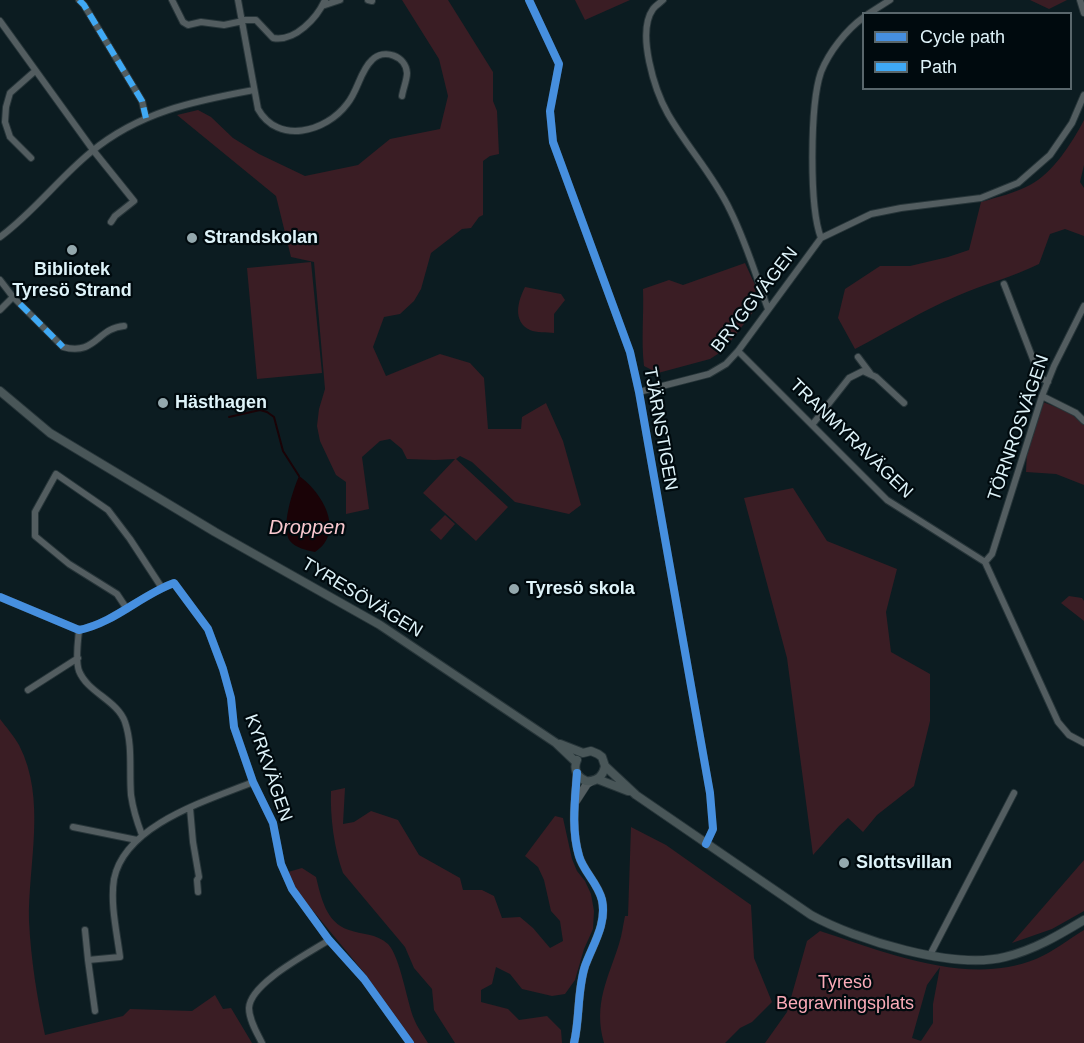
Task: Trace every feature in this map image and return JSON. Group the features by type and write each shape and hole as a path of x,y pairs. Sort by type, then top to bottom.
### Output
{"main road":[{"name":"TYRESÖVÄGEN","path":"0,385 84,454"},
{"name":"TYRESÖVÄGEN","path":"0,391 50,433 84,454 214,532 380,625 556,743 576,762"},
{"name":"TYRESÖVÄGEN","path":"556,743 584,753 591,751 598,754 602,757 605,766 636,795 820,921 889,945 941,958 972,960 1003,958 1042,945 1084,920"},
{"path":"577,773 576,762 584,753"},
{"path":"595,780 602,775 605,766"},
{"name":"TYRESÖVÄGEN","path":"577,773 583,779 610,783 636,795"}],"street":[{"path":"79,0 142,101 146,118"},
{"path":"172,0 183,22 188,25 201,22 225,25 256,20 270,35 279,39 295,33 316,18 323,3 340,0"},
{"path":"238,0 258,109 267,122 273,126 288,131 309,129 328,121 340,112 354,94 370,61 385,54 402,60 405,67 407,74 402,96"},
{"name":"TJÄRNSTIGEN","path":"529,0 559,64 550,111 553,142 630,352 639,392 710,793 713,830 706,844"},
{"path":"663,0 652,10 646,33 646,52 654,77 667,112 729,208 749,253 768,309"},
{"path":"871,12 890,0"},
{"path":"1080,0 1084,13"},
{"path":"862,19 851,28 831,53 820,74 812,161 817,223 821,238 871,214 981,198 1018,183 1050,155 1072,123 1084,95"},
{"path":"0,21 93,150 134,201 111,222"},
{"path":"31,158 10,137 5,122 10,93 35,71"},
{"path":"0,237 20,222 93,150 146,118 194,101 254,90"},
{"name":"BRYGGVÄGEN","path":"639,392 709,374 726,364 821,238"},
{"path":"0,280 13,297 60,345 68,349 86,348 107,331 123,326"},
{"path":"1004,284 1038,372 1048,382"},
{"path":"0,310 13,297"},
{"name":"TÖRNROSVÄGEN","path":"985,562 992,554 1042,396 1084,306"},
{"name":"TRANMYRAVÄGEN","path":"738,351 887,500 985,562"},
{"path":"858,357 870,373 904,404"},
{"path":"812,424 849,378 862,371 870,373"},
{"path":"1042,396 1076,413 1084,421"},
{"path":"0,597 79,630 90,628 127,609 162,588 130,538 108,510 56,474 35,512 35,536 69,564 117,594 127,609"},
{"path":"985,562 1058,722 1069,735 1084,743"},
{"name":"KYRKVÄGEN","path":"162,588 174,583 208,629 231,698 234,727 253,782 273,823 280,864 292,889 329,940 364,979 410,1043"},
{"path":"79,630 79,670 95,691 108,701 124,719 131,745 132,795 139,837"},
{"path":"28,690 78,658"},
{"path":"574,1043 580,984 601,928 602,901 596,884 579,857 573,808 577,773"},
{"path":"573,808 582,791 595,780"},
{"path":"88,960 120,957 113,894 115,878 120,862 139,837 190,808 253,782"},
{"path":"930,954 989,837 1014,793"},
{"path":"190,808 199,877 198,892"},
{"path":"73,827 139,837"},
{"path":"86,930 95,1011"},
{"path":"262,1043 256,1033 250,1013 253,996 265,982 329,940"}],"green space":[{"path":"402,0 448,0 493,72 493,101 497,111 499,154 483,161 483,215 471,228 462,229 431,253 421,289 414,301 400,314 384,317 373,347 386,376 440,354 470,363 484,378 488,429 521,429 522,417 546,403 563,441 581,505 569,514 515,502 472,462 460,456 456,459 508,507 476,541 423,493 455,459 407,459 402,449 390,439 380,441 362,457 369,509 346,514 346,482 336,475 320,441 317,426 325,389 314,262 291,257 276,196 177,115 198,110 211,117 233,138 259,154 305,176 358,165 390,139 440,129 448,96 439,59"},
{"path":"575,0 630,0 585,20"},
{"path":"1030,0 1067,0 1049,9"},
{"path":"1084,120 1084,165 1080,182 1084,188 1084,236 1065,229 1050,234 1039,264 944,302 855,349 838,318 845,289 880,266 910,266 969,250 981,202 1006,195 1038,180 1061,157"},
{"path":"311,262 322,373 257,379 247,268"},
{"path":"745,263 756,287 753,312 724,350 710,359 658,373 644,366 643,289 669,280 683,285"},
{"path":"525,287 561,294 565,300 554,314 554,333 532,331 524,326 518,310"},
{"path":"1043,402 1071,413 1084,425 1084,485 1056,474 1026,472 1027,450"},
{"path":"793,488 827,541 897,569 886,612 891,652 930,674 930,721 914,786 877,815 863,832 848,818 813,855 787,658 744,498"},
{"path":"445,515 455,524 441,540 430,530"},
{"path":"1069,596 1082,598 1084,601 1084,621 1061,603"},
{"path":"0,719 19,745 32,787 34,832 29,921 39,1007 45,1035 123,1016 130,1009 192,1011 215,995 223,1009 231,1008 252,1043 0,1043"},
{"path":"345,788 343,824 354,822 371,811 398,820 419,855 460,878 463,890 482,890 494,896 502,918 520,917 550,948 563,941 560,921 551,911 544,880 538,867 525,856 555,816 563,818 572,859 591,894 594,911 593,929 584,949 575,980 565,994 552,996 522,989 510,974 496,967 492,984 481,990 481,1002 508,1009 519,1020 547,1016 561,1030 562,1043 455,1043 434,1010 432,989 414,968 405,947 343,873 333,832 331,791"},
{"path":"631,827 666,845 751,905 754,958 772,1002 752,1022 740,1028 725,1043 604,1043 600,1016 603,992 620,941 625,916 628,916"},
{"path":"1084,860 1084,911 1052,929 1012,943"},
{"path":"302,868 316,877 326,908 335,922 341,927 374,936 388,944 400,969 414,1019 428,1043 413,1043 366,975 295,889 288,872"},
{"name":"Tyresö Begravningsplats","path":"1084,930 1084,1043 765,1043 787,1012 807,941 820,931 927,963 955,968 983,969 1010,967 1036,959","holes":["940,967 933,1004 933,1023 921,1041 912,1038 927,985"]}],"water":[{"name":"Droppen","path":"299,476 316,492 330,523 329,534 324,544 315,552 295,545 287,535 288,509"}],"waterway":[{"path":"229,417 260,410 274,417 283,451 299,476"}],"marked path":[{"path":"79,0 142,101 146,118"},
{"path":"20,304 63,347"}],"cycle path":[{"path":"529,0 559,64 550,111 553,142 630,352 639,392 710,793 713,829 706,844"},
{"path":"0,597 79,630 104,621 174,583 208,629 231,698 234,727 253,782 273,823 281,864 292,889 329,940 364,979 410,1043"},
{"path":"574,1043 582,975 603,917 600,894 581,861 575,835 577,773"}],"place":[{"name":"Strandskolan","path":"192,238"},
{"name":"Bibliotek Tyresö Strand","path":"72,250"},
{"name":"Hästhagen","path":"163,403"},
{"name":"Tyresö skola","path":"514,589"},
{"name":"Slottsvillan","path":"844,863"}]}
